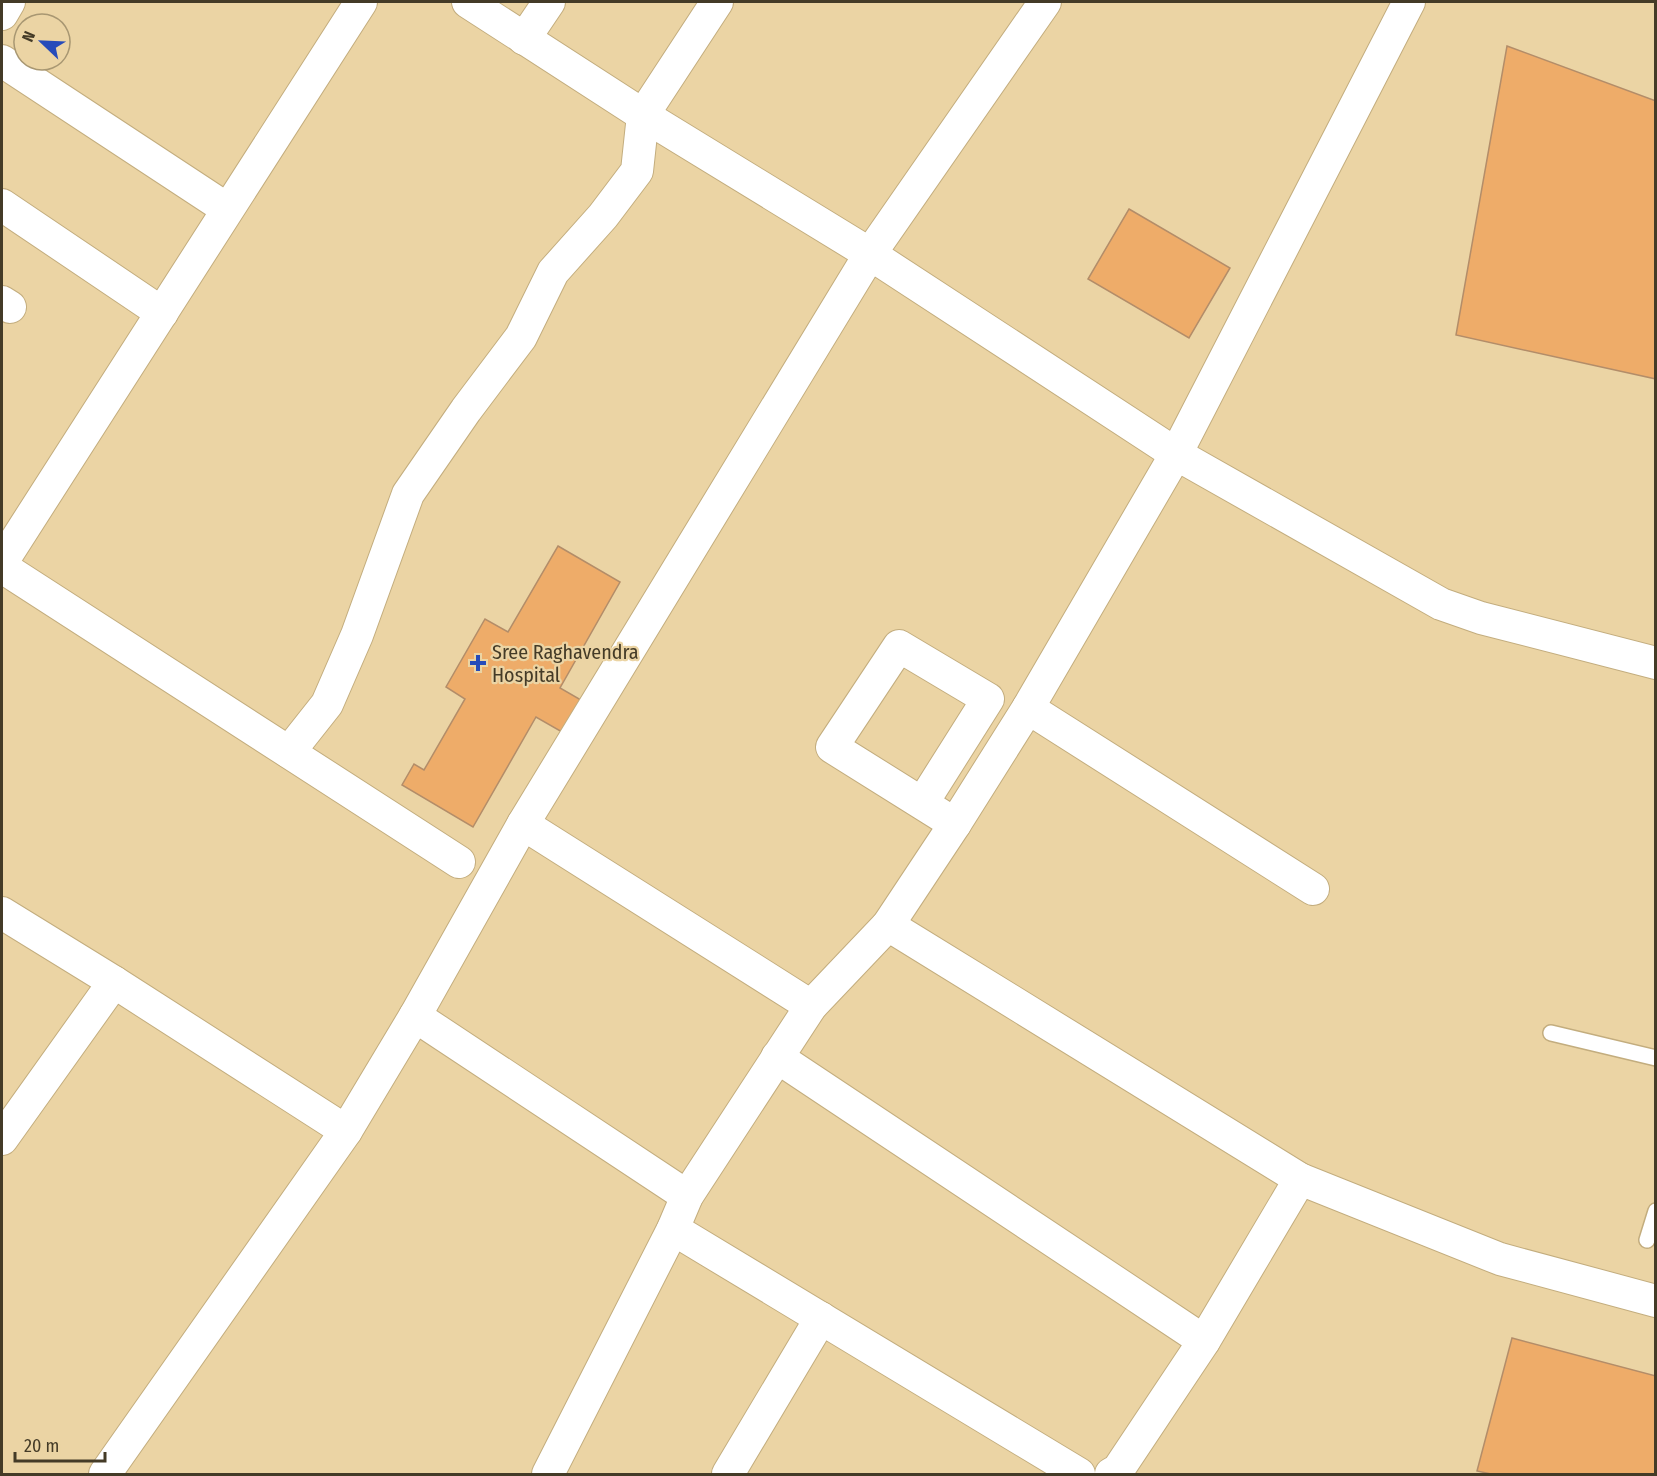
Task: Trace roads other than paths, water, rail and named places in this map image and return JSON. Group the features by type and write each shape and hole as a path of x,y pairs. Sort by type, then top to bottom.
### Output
{"street":[{"path":"2,14 9,2"},
{"path":"2,562 361,2"},
{"path":"468,2 643,115 870,254 1176,454 1441,604 1481,618 1656,663"},
{"path":"524,39 549,2"},
{"path":"289,752 327,704 357,635 408,494 466,410 521,338 553,272 603,216 637,171 643,115 717,2"},
{"path":"105,1474 346,1131 415,1016 523,824 870,254 1045,2"},
{"path":"548,1474 674,1228 687,1196 811,1006 888,925 1028,708 1176,454 1409,2"},
{"path":"2,61 227,209"},
{"path":"2,205 162,313"},
{"path":"2,567 459,862"},
{"path":"923,802 988,699 898,646 832,747 955,824"},
{"path":"1028,708 1313,889"},
{"path":"523,824 811,1006"},
{"path":"2,913 346,1131"},
{"path":"888,925 1300,1179 1500,1259 1656,1301"},
{"path":"2,1140 114,982"},
{"path":"415,1016 687,1196"},
{"path":"777,1057 1204,1341"},
{"path":"1116,1473 1204,1341 1300,1179"},
{"path":"674,1228 1078,1474"},
{"path":"728,1474 821,1318"}],"lane":[{"path":"1551,1033 1656,1058"},
{"path":"1647,1240 1656,1211"}],"place":[{"name":"Sree Raghavendra Hospital","path":"478,663"}]}
